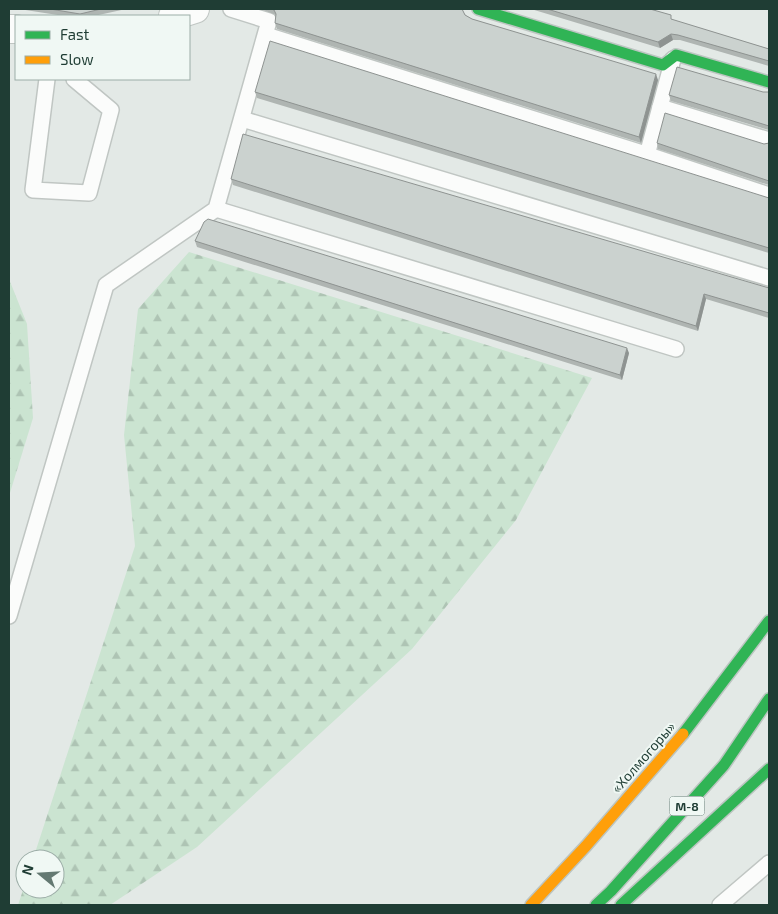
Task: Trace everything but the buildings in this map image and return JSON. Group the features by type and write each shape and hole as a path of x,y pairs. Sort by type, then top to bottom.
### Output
{"main road":[{"path":"478,9 663,65 676,55 769,82"},
{"name":"«Холмогоры»","path":"530,905 586,846 684,734 769,621"},
{"name":"М-8","path":"596,905 611,891 724,765 769,699"},
{"path":"622,905 769,769"}],"street":[{"path":"176,15 195,9"}],"lane":[{"path":"9,616 106,285 216,209 270,21 231,9"},
{"path":"266,35 769,195"},
{"path":"647,155 674,58"},
{"path":"47,80 33,190 89,192 111,110 75,80"},
{"path":"660,107 769,140"},
{"path":"242,119 769,278"},
{"path":"216,209 676,349"},
{"path":"720,905 769,863"}],"green space":[{"path":"189,252 592,378 516,520 412,649 197,847 110,905 18,905 20,899 65,899 65,849 36,849 135,546 124,435 138,309"},
{"path":"9,279 27,324 33,418 9,496"}],"traffic: fast":[{"path":"478,9 663,65 676,55 769,82"},
{"path":"683,734 769,621"},
{"path":"596,905 611,891 724,765 769,699"},
{"path":"621,905 769,769"}],"traffic: slow":[{"path":"531,905 586,846 683,734"}]}
